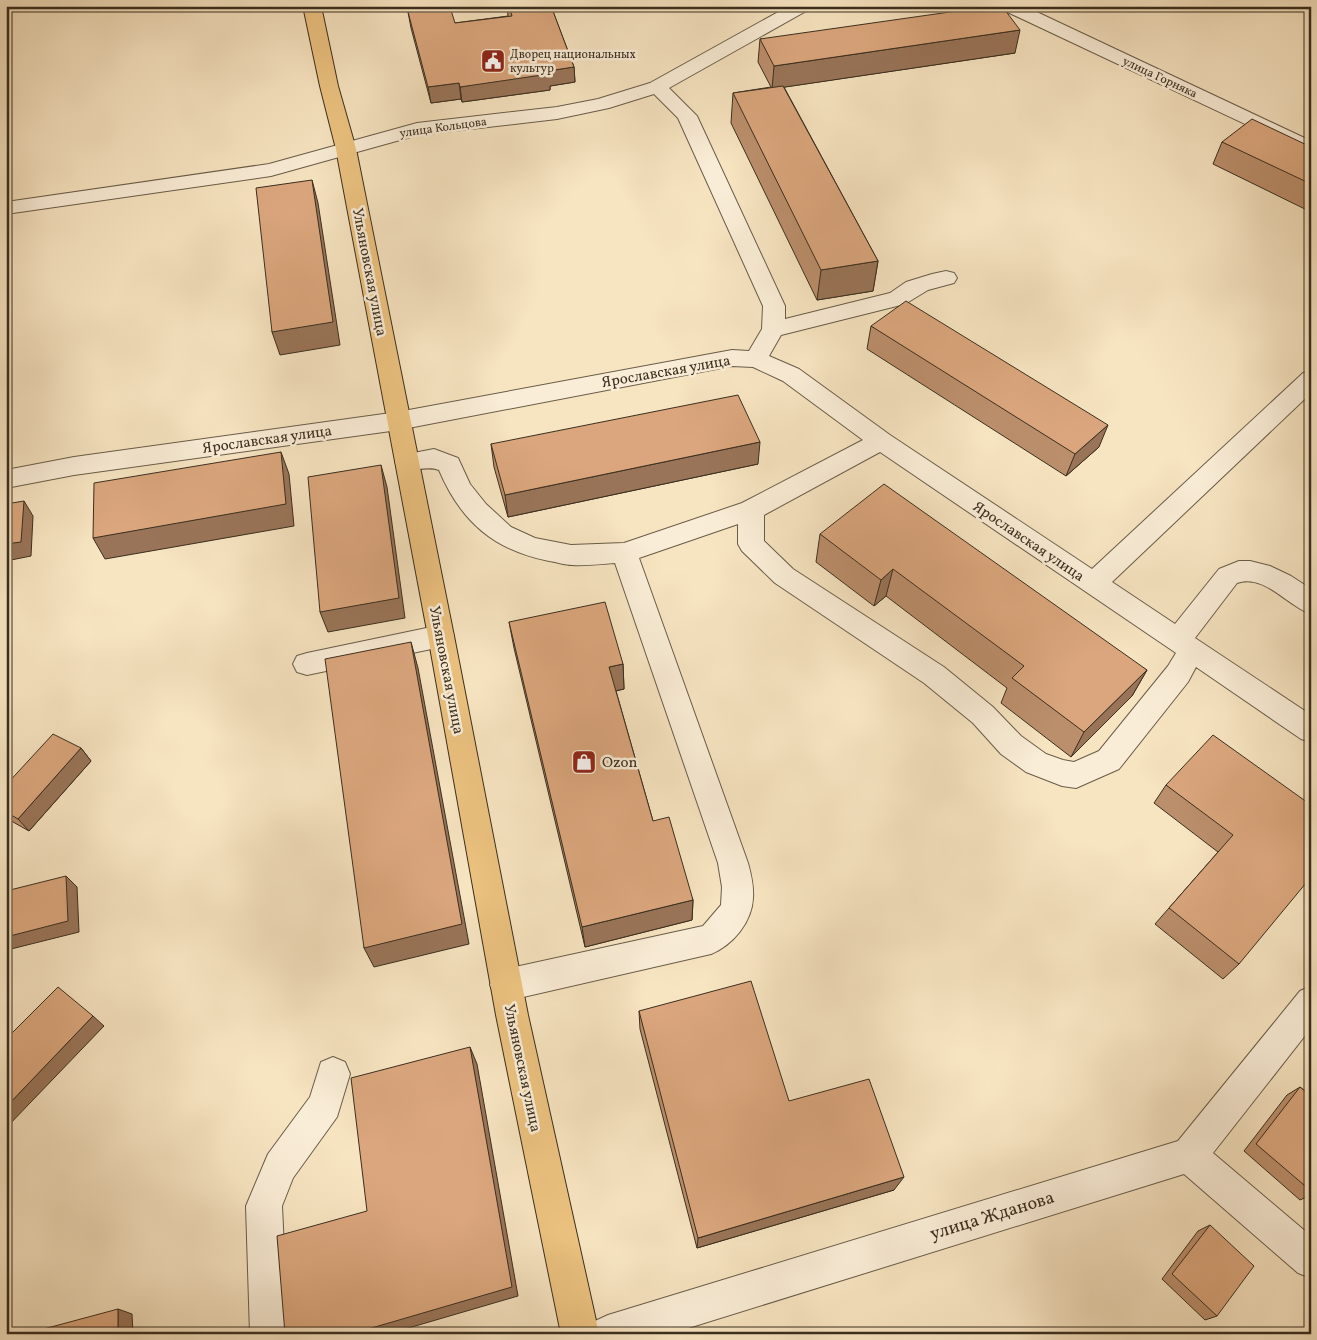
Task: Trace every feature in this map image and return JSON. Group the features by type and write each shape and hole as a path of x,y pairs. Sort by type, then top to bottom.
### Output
{"main road":[{"name":"Ульяновская улица","path":"312,6 329,86 346,149 441,636 506,985 580,1334"}],"street":[{"name":"улица Кольцова","path":"6,208 271,170 417,129 557,113 602,104 657,87 802,6"},
{"name":"улица Горняка","path":"1009,6 1311,149"},
{"path":"657,87 687,116 774,306 774,329 756,359"},
{"path":"774,329 897,299 909,289 927,281 946,278"},
{"name":"Ярославская улица","path":"6,479 74,466 398,421 732,358 756,359 791,374 881,441 1311,730"},
{"path":"1093,584 1311,379"},
{"path":"407,462 434,458 449,464 459,488 478,511 502,534 530,547 571,555 624,553 751,510 881,441"},
{"path":"751,510 751,544 784,576 934,675 983,715 1011,745 1036,763 1062,773 1076,775 1109,760 1178,674 1185,645 1228,576 1238,571 1249,569 1262,572 1311,603"},
{"path":"506,985 711,939 724,928 735,914 739,893 732,862 624,553"},
{"path":"307,664 441,636"},
{"path":"1311,1002 1189,1155 1311,1260"},
{"path":"269,1334 264,1206 280,1166 325,1106 333,1074"},
{"name":"улица Жданова","path":"608,1334 1189,1155"}],"building":[{"name":"Дворец национальных культур","path":"509,6 551,6 574,67 548,71 549,74 460,87 459,83 428,87 408,12 450,7 455,23 512,16"},
{"path":"1002,6 1020,30 774,66 760,39"},
{"path":"783,86 878,261 821,270 733,93"},
{"path":"1252,119 1311,147 1311,184 1222,142"},
{"path":"312,180 333,322 272,332 256,188"},
{"path":"906,301 1108,425 1075,454 871,326"},
{"path":"738,395 760,442 505,495 491,444"},
{"path":"281,452 286,504 93,538 94,483"},
{"path":"381,465 399,598 320,612 308,477"},
{"path":"884,484 1147,670 1084,732 1012,678 1024,666 893,569 881,580 820,534"},
{"path":"24,501 21,542 6,544 6,504"},
{"path":"605,602 623,664 609,667 653,821 669,817 693,900 582,927 509,622"},
{"path":"411,642 462,924 364,948 325,659"},
{"path":"53,734 81,748 18,819 6,812 6,785"},
{"path":"1213,735 1311,805 1311,877 1239,964 1169,908 1233,835 1166,785"},
{"path":"66,876 68,921 6,937 6,891"},
{"path":"751,981 789,1101 869,1079 904,1177 698,1238 639,1011"},
{"path":"58,987 93,1016 6,1107 6,1039"},
{"path":"470,1047 512,1287 351,1334 285,1334 277,1236 367,1211 351,1078"},
{"path":"1300,1087 1311,1096 1311,1191 1256,1144"},
{"path":"1210,1225 1254,1266 1217,1316 1172,1274"},
{"path":"118,1309 118,1334 25,1334"}],"place":[{"name":"Дворец национальных культур","path":"493,61"},
{"name":"Ozon","path":"584,762"}]}
